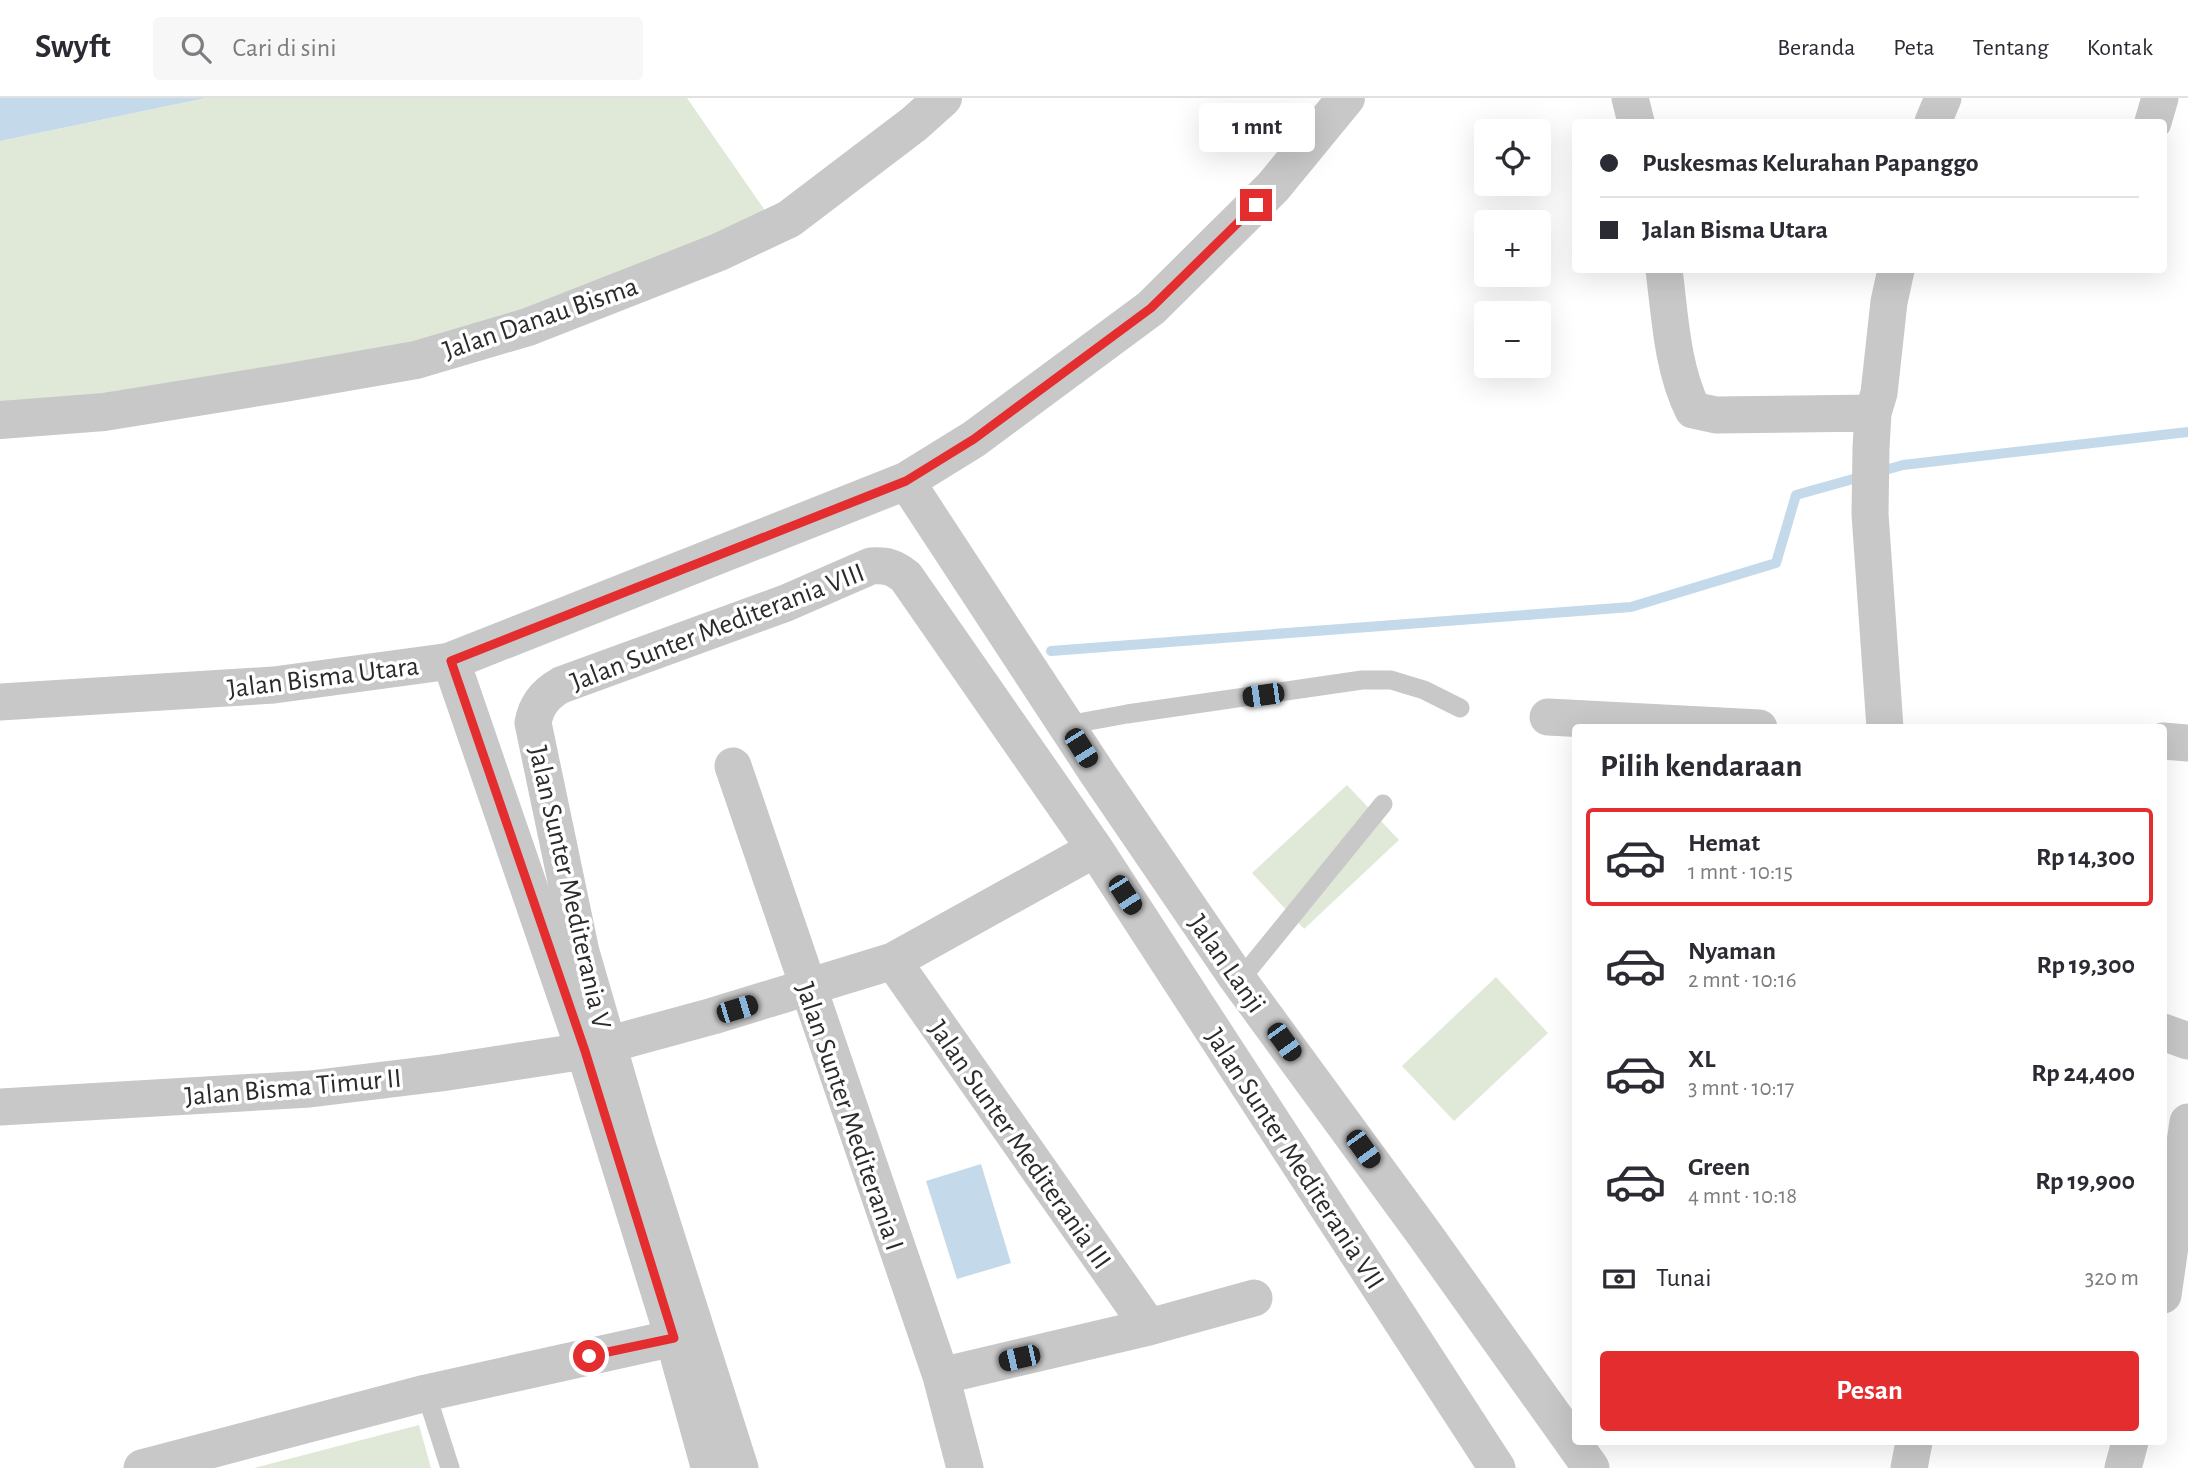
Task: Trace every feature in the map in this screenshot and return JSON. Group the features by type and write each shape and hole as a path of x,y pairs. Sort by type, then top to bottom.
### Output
{"street":[{"name":"Jalan Danau Bisma","path":"0,420 103,412 416,360 528,327 733,246 789,219 922,111 943,98"},
{"name":"Jalan Bisma Utara","path":"0,702 274,685 451,661 906,481 974,439 1151,308 1273,187 1346,98"},
{"path":"1630,98 1635,119"},
{"path":"1934,119 1943,98"},
{"path":"2154,119 2160,98"},
{"path":"1664,273 1679,371 1684,392 1693,410 1716,415 1872,430"},
{"path":"1885,724 1870,514 1872,430 1895,273"},
{"name":"Jalan Lanji","path":"906,481 1237,978 1572,1441"},
{"name":"Jalan Sunter Mediterania VIII","path":"537,706 545,696 561,685 786,603 871,566 886,565 906,577 1095,849"},
{"path":"451,661 597,1047 710,1468"},
{"name":"Jalan Sunter Mediterania V","path":"537,706 533,723 581,953 597,1047 635,1138 740,1468"},
{"path":"1548,717 1682,724"},
{"path":"2167,741 2188,743"},
{"name":"Jalan Sunter Mediterania I","path":"733,766 941,1376 965,1468"},
{"name":"Jalan Bisma Timur II","path":"0,1107 310,1088 441,1073 597,1047 713,1016 893,961 1095,849"},
{"name":"Jalan Sunter Mediterania VII","path":"1095,849 1497,1468"},
{"name":"Jalan Sunter Mediterania III","path":"893,961 1149,1327"},
{"path":"2167,1033 2188,1041"},
{"path":"2167,1267 2188,1122"},
{"path":"941,1376 1149,1327 1254,1298"},
{"path":"142,1468 426,1393 674,1338"},
{"name":"Jalan Lanji","path":"1575,1445 1591,1468"},
{"path":"1909,1468 1913,1445"},
{"path":"2123,1468 2129,1445"}],"lane":[{"path":"1067,725 1362,680 1391,680 1424,690 1460,708"},
{"path":"1237,978 1248,970 1383,804"},
{"path":"426,1393 450,1468"}],"green space":[{"path":"206,98 687,98 773,222 528,327 0,418 0,141"},
{"path":"1347,785 1399,840 1304,929 1252,873"},
{"path":"1496,977 1548,1033 1454,1121 1402,1066"},
{"path":"419,1425 431,1468 254,1468"}],"water":[{"path":"0,98 206,98 0,141"},
{"path":"981,1164 1011,1263 957,1279 926,1181"}],"waterway":[{"path":"1051,651 1631,607 1776,563 1796,495 1903,465 2188,432"}],"route":[{"path":"589,1356 674,1338 585,1051 451,661 906,481 974,439 1151,308 1256,205"}]}
